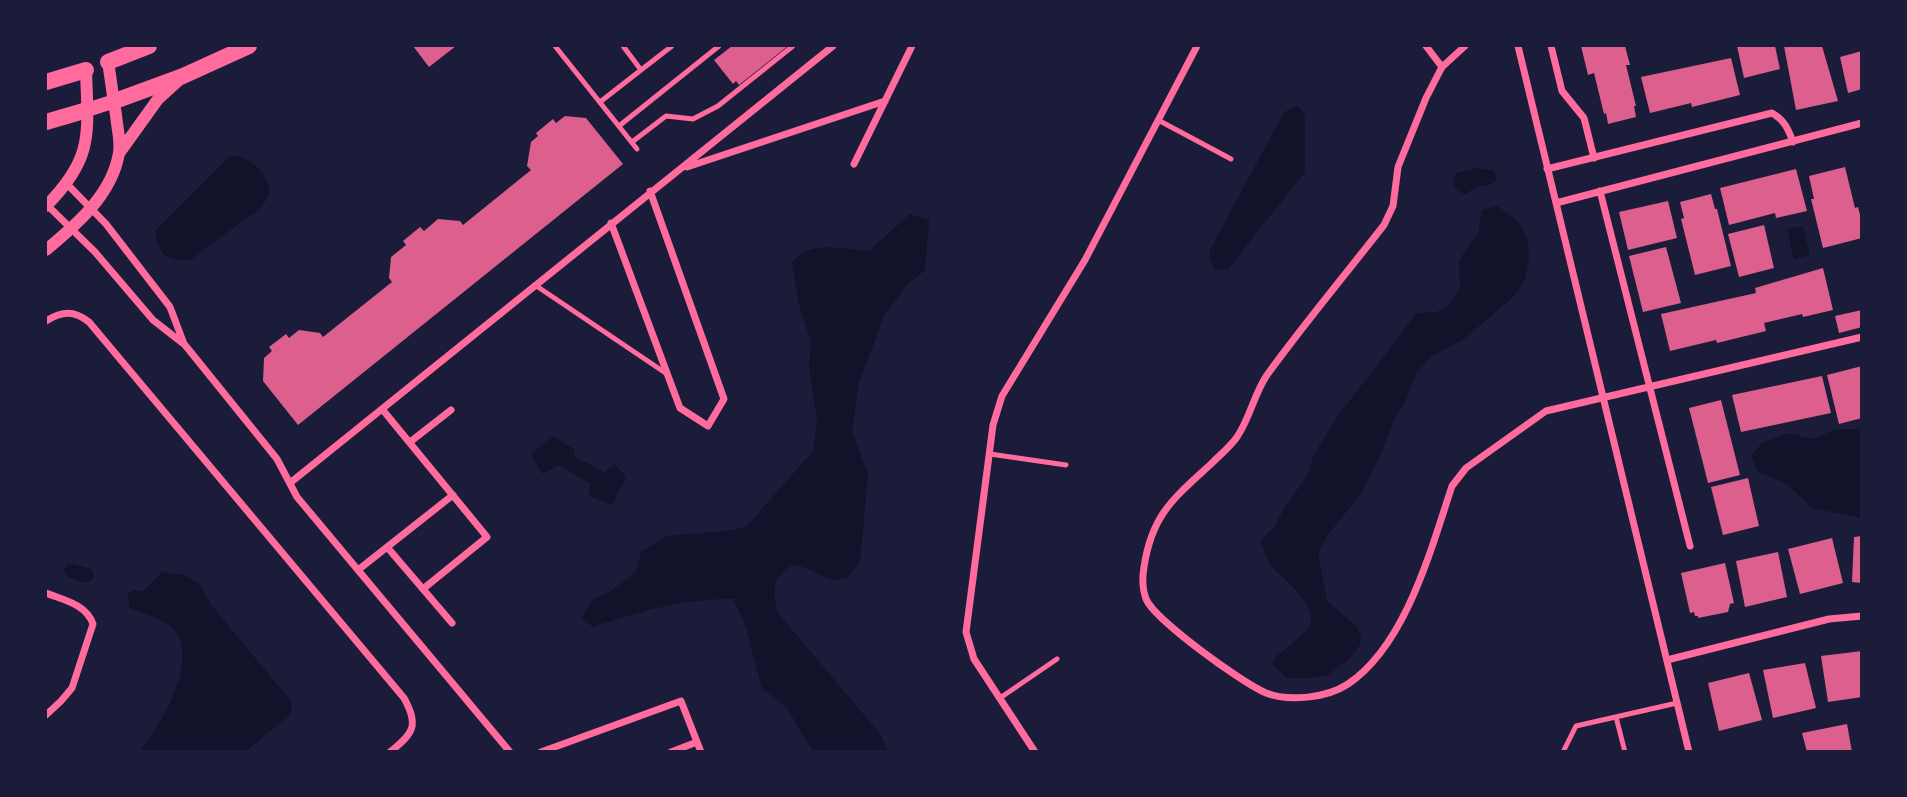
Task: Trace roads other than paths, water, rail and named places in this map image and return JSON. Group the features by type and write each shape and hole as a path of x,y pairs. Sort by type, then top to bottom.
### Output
{"main road":[{"path":"46,82 149,46"},
{"path":"46,122 183,76 249,46"}],"street":[{"path":"290,483 833,46"},
{"path":"854,164 912,46"},
{"path":"1035,751 974,659 966,632 993,425 1002,396 1085,260 1197,46"},
{"path":"1426,46 1442,67"},
{"path":"1465,46 1442,67 1405,147 1398,167 1393,206 1384,225 1265,378 1232,443 1160,514 1144,566 1142,586 1146,600 1166,622 1249,684 1268,694 1294,698 1345,686 1374,661 1419,586 1452,485 1458,476 1546,411 1861,337"},
{"path":"1518,46 1689,751"},
{"path":"1551,46 1562,91 1584,118 1594,158"},
{"path":"46,250 91,208 114,171 119,152 119,128 108,62"},
{"path":"86,70 87,143 75,172 46,205 95,252 153,320 185,345 276,459 297,497 510,751"},
{"path":"119,152 158,99 183,76"},
{"path":"682,169 885,100"},
{"path":"1547,169 1772,113 1782,119 1793,142"},
{"path":"1556,203 1861,123"},
{"path":"67,184 91,208 170,307 185,345"},
{"path":"611,223 680,408 708,426 724,399 650,191"},
{"path":"1600,191 1690,546"},
{"path":"46,321 59,314 71,312 89,322 404,698 414,715 414,724 406,739 390,751"},
{"path":"382,409 487,537 423,589"},
{"path":"410,442 451,410"},
{"path":"358,570 453,495"},
{"path":"387,547 452,623"},
{"path":"46,593 82,607 90,615 93,624 74,681 61,701 46,715"},
{"path":"1667,660 1829,619 1861,616"},
{"path":"541,751 681,701 701,751"},
{"path":"671,751 697,742"}],"lane":[{"path":"555,46 637,149"},
{"path":"623,46 641,70"},
{"path":"600,102 672,46"},
{"path":"619,126 719,46"},
{"path":"632,142 666,116 693,119 718,106 793,46"},
{"path":"1158,120 1231,159"},
{"path":"535,285 667,374"},
{"path":"990,454 1066,465"},
{"path":"1000,698 1057,659"},
{"path":"1563,751 1576,726 1677,703"},
{"path":"1616,717 1625,751"}]}
